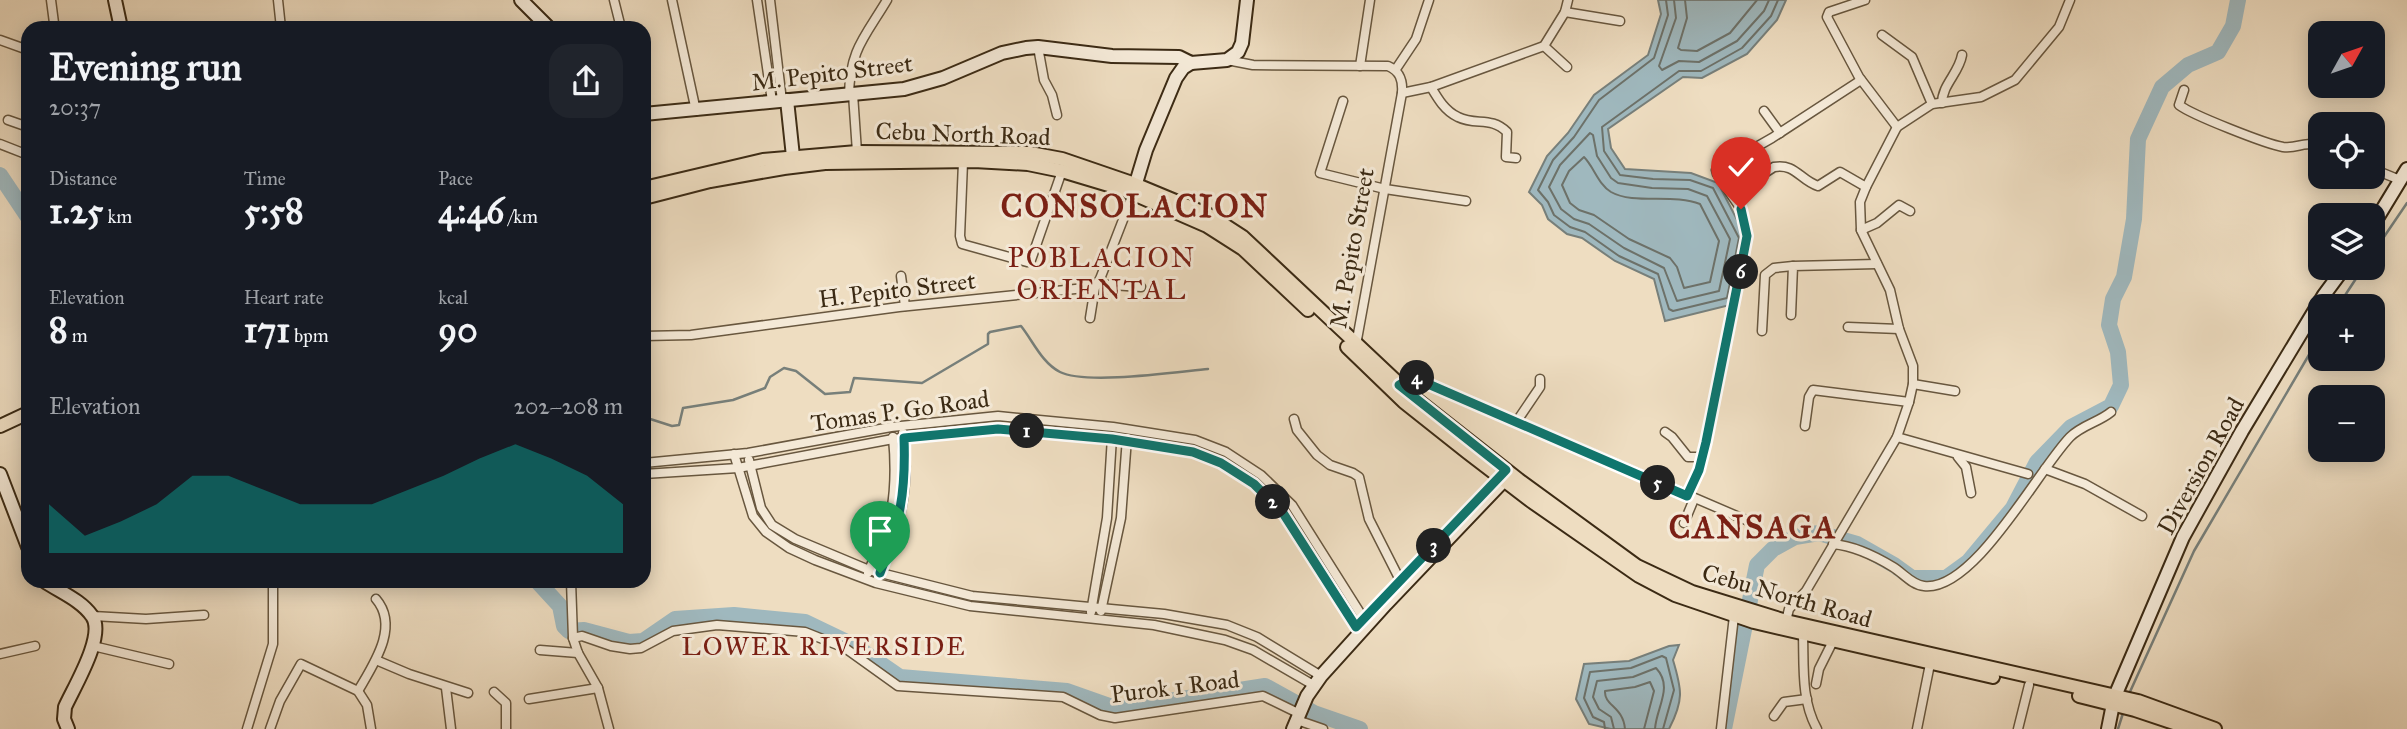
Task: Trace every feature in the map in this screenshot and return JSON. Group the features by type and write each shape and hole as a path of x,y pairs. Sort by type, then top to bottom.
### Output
{"main road":[{"name":"Cebu North Road","path":"651,196 793,161 857,152 1028,163 1135,189"},
{"name":"Cebu North Road","path":"651,186 738,164 971,158 1030,153 1062,159 1135,189 1207,226 1243,250 1355,349 1505,475"},
{"name":"Cebu North Road","path":"1355,349 1404,402 1505,475 1628,571 1675,595 1803,635 2029,685 2117,701"},
{"path":"0,426 21,416"},
{"name":"Cebu North Road","path":"1755,618 1786,621 2137,706 2215,729"},
{"name":"Cebu North Road","path":"2137,706 2192,729"}],"street":[{"path":"51,0 54,21"},
{"path":"115,0 120,21"},
{"path":"278,0 280,21"},
{"path":"521,0 542,21"},
{"path":"614,0 619,21"},
{"path":"672,0 696,111"},
{"path":"757,0 793,161"},
{"path":"770,0 781,101"},
{"path":"857,152 849,71 857,47 887,0"},
{"path":"1227,61 1238,52 1242,43 1247,0"},
{"path":"1360,66 1370,0"},
{"path":"1396,69 1416,39 1429,0"},
{"path":"1402,93 1431,87 1544,46 1565,12 1569,0"},
{"path":"1865,0 1829,12 1827,17 1861,79 1897,127"},
{"path":"1786,621 1789,609 1806,591 1897,437 1913,384 1913,366 1899,329 1890,289 1861,230 1860,202 1866,187 1897,127 1932,104 1981,97 2015,80 2059,27 2070,0"},
{"path":"1565,12 1620,21"},
{"path":"1882,35 1912,57 1932,104"},
{"path":"0,40 21,48"},
{"path":"1544,46 1567,67"},
{"path":"1038,47 1044,80 1052,95 1057,115"},
{"name":"M. Pepito Street","path":"651,114 904,89 943,78 1002,53 1038,47 1112,56 1179,57 1191,63 1227,61 1253,65 1388,66 1400,74 1402,93 1355,349"},
{"path":"1942,103 1942,93 1961,65 1962,55"},
{"path":"1090,318 1096,286 1135,189 1146,149 1176,78 1182,68 1191,63"},
{"path":"1684,523 1703,457 1747,236 1743,216 1716,170 1780,133 1861,79"},
{"path":"1431,87 1441,104 1457,117 1499,124 1507,132 1506,157 1516,158"},
{"path":"2184,90 2179,105 2206,118 2277,146 2292,148 2308,143"},
{"path":"1343,100 1320,173 1385,189 1466,201"},
{"path":"1764,111 1780,133"},
{"path":"8,120 21,125"},
{"path":"0,144 21,152"},
{"path":"971,158 960,236 962,244 1027,262 1031,260 1062,170"},
{"path":"1732,194 1774,167 1780,166 1796,170 1818,187 1840,172 1866,187"},
{"path":"2385,171 2404,175 2385,206"},
{"path":"1861,230 1877,223 1899,205 1910,211"},
{"path":"1762,331 1765,275 1774,268 1877,264"},
{"path":"1791,315 1793,266"},
{"path":"901,276 905,306"},
{"name":"Diversion Road","path":"2108,729 2183,537 2242,431 2335,280"},
{"name":"H. Pepito Street","path":"651,336 711,333 905,306 1096,286 1141,288"},
{"path":"1848,327 1899,329"},
{"path":"1399,385 1408,378 1418,379 1753,523"},
{"path":"1517,421 1540,387 1541,379"},
{"path":"1913,384 1955,391"},
{"path":"1805,426 1809,397 1813,390 1909,402"},
{"path":"1834,543 1872,556 1921,586 1936,586 1964,572 2004,525 2073,434 2111,412"},
{"name":"Tomas P. Go Road","path":"651,462 748,453 901,426 998,416 1113,427 1195,440 1226,452 1261,475 1292,505 1362,626"},
{"path":"1294,419 1297,430 1317,455 1330,465 1359,477 1369,519 1401,583"},
{"path":"876,583 895,533 902,505 905,478 901,426"},
{"path":"1096,617 1091,607 1107,518 1113,427"},
{"path":"867,574 886,532 892,504 896,478 891,428"},
{"name":"Tomas P. Go Road","path":"651,474 738,468 893,439 998,429 1112,439 1193,452 1221,463 1254,484 1283,513 1362,626"},
{"path":"1096,617 1102,608 1121,518 1127,429"},
{"path":"1665,432 1688,457 1703,457"},
{"path":"1897,437 2028,474"},
{"path":"748,453 761,508 772,525 867,574 876,583 970,606 1096,617 1154,625 1225,640 1253,650 1306,699"},
{"path":"734,454 753,516 766,532 815,561 867,574 880,573 972,596 1164,614 1227,625 1257,637 1306,699 1323,729"},
{"path":"1956,455 1966,467 1971,493"},
{"path":"2045,469 2085,484 2142,516"},
{"path":"0,474 21,529"},
{"path":"1306,699 1362,626 1505,475"},
{"path":"55,588 81,604 96,623 93,646 65,707 64,719 68,729"},
{"path":"247,729 273,644 273,588"},
{"path":"571,588 573,636 578,653 598,688 609,729"},
{"path":"358,691 376,660 387,625 384,608 376,598"},
{"path":"1721,729 1736,613"},
{"path":"93,616 146,619 204,615"},
{"name":"Purok 1 Road","path":"573,636 630,649 641,648 673,631 718,625 805,632 845,648 898,686 1063,697 1100,715 1115,718 1263,696 1306,699"},
{"path":"1803,635 1807,699 1810,716 1817,729"},
{"path":"1816,684 1819,669 1833,641"},
{"path":"0,654 35,646"},
{"path":"93,646 169,664"},
{"path":"540,650 578,653"},
{"path":"376,660 446,688 468,693"},
{"path":"270,729 280,701 301,664 358,691 367,705 371,729"},
{"path":"1917,729 1930,664"},
{"path":"2018,729 2029,685"},
{"path":"446,688 451,729"},
{"path":"529,699 598,688"},
{"path":"494,692 506,703 506,729"},
{"path":"1774,716 1784,702 1807,699"}],"water":[{"path":"1658,0 1786,0 1777,20 1747,54 1702,78 1683,77 1608,129 1611,148 1625,169 1691,173 1718,183 1746,237 1734,304 1665,321 1654,279 1615,261 1582,238 1567,234 1548,219 1542,205 1529,192 1547,156 1568,133 1594,95 1648,55 1661,14"},
{"path":"1679,645 1673,660 1680,695 1669,729 1611,729 1589,724 1576,699 1584,664 1629,661"}],"waterway":[{"path":"1724,729 1757,565 1773,549 1795,537 1819,533 1857,544 1912,578 1946,578 1968,562 2013,508 2037,462 2071,427 2111,406 2121,385 2118,352 2109,325 2113,299 2124,277 2134,219 2138,139 2162,87 2188,65 2218,52 2233,26 2238,0"},
{"path":"0,175 21,206"},
{"path":"2385,235 2407,203"},
{"path":"2346,294 2355,280"},
{"path":"651,419 672,426 679,425 683,408 733,400 765,388 770,377 784,368 796,371 825,394 850,392 854,378 922,383 988,344 990,332 1021,326 1048,363 1060,372 1073,376 1110,378 1208,369"},
{"path":"2129,694 2194,551 2308,356"},
{"path":"543,588 560,606 564,626 569,631 584,630 629,642 643,641 675,619 734,615 805,622 855,646 900,677 1067,691 1118,709 1265,686 1314,713 1360,729"},
{"path":"2118,729 2124,710"}],"district":[{"name":"CONSOLACION","path":"1135,206"},
{"name":"POBLACION ORIENTAL","path":"1102,273"},
{"name":"CANSAGA","path":"1753,527"},
{"name":"LOWER RIVERSIDE","path":"824,646"}],"route":[{"path":"880,573 902,505 905,478 904,438 998,429 1112,439 1193,452 1221,463 1254,484 1283,513 1356,627 1506,470 1399,385 1412,377 1687,496 1699,470 1706,442 1747,236 1741,209"}]}
